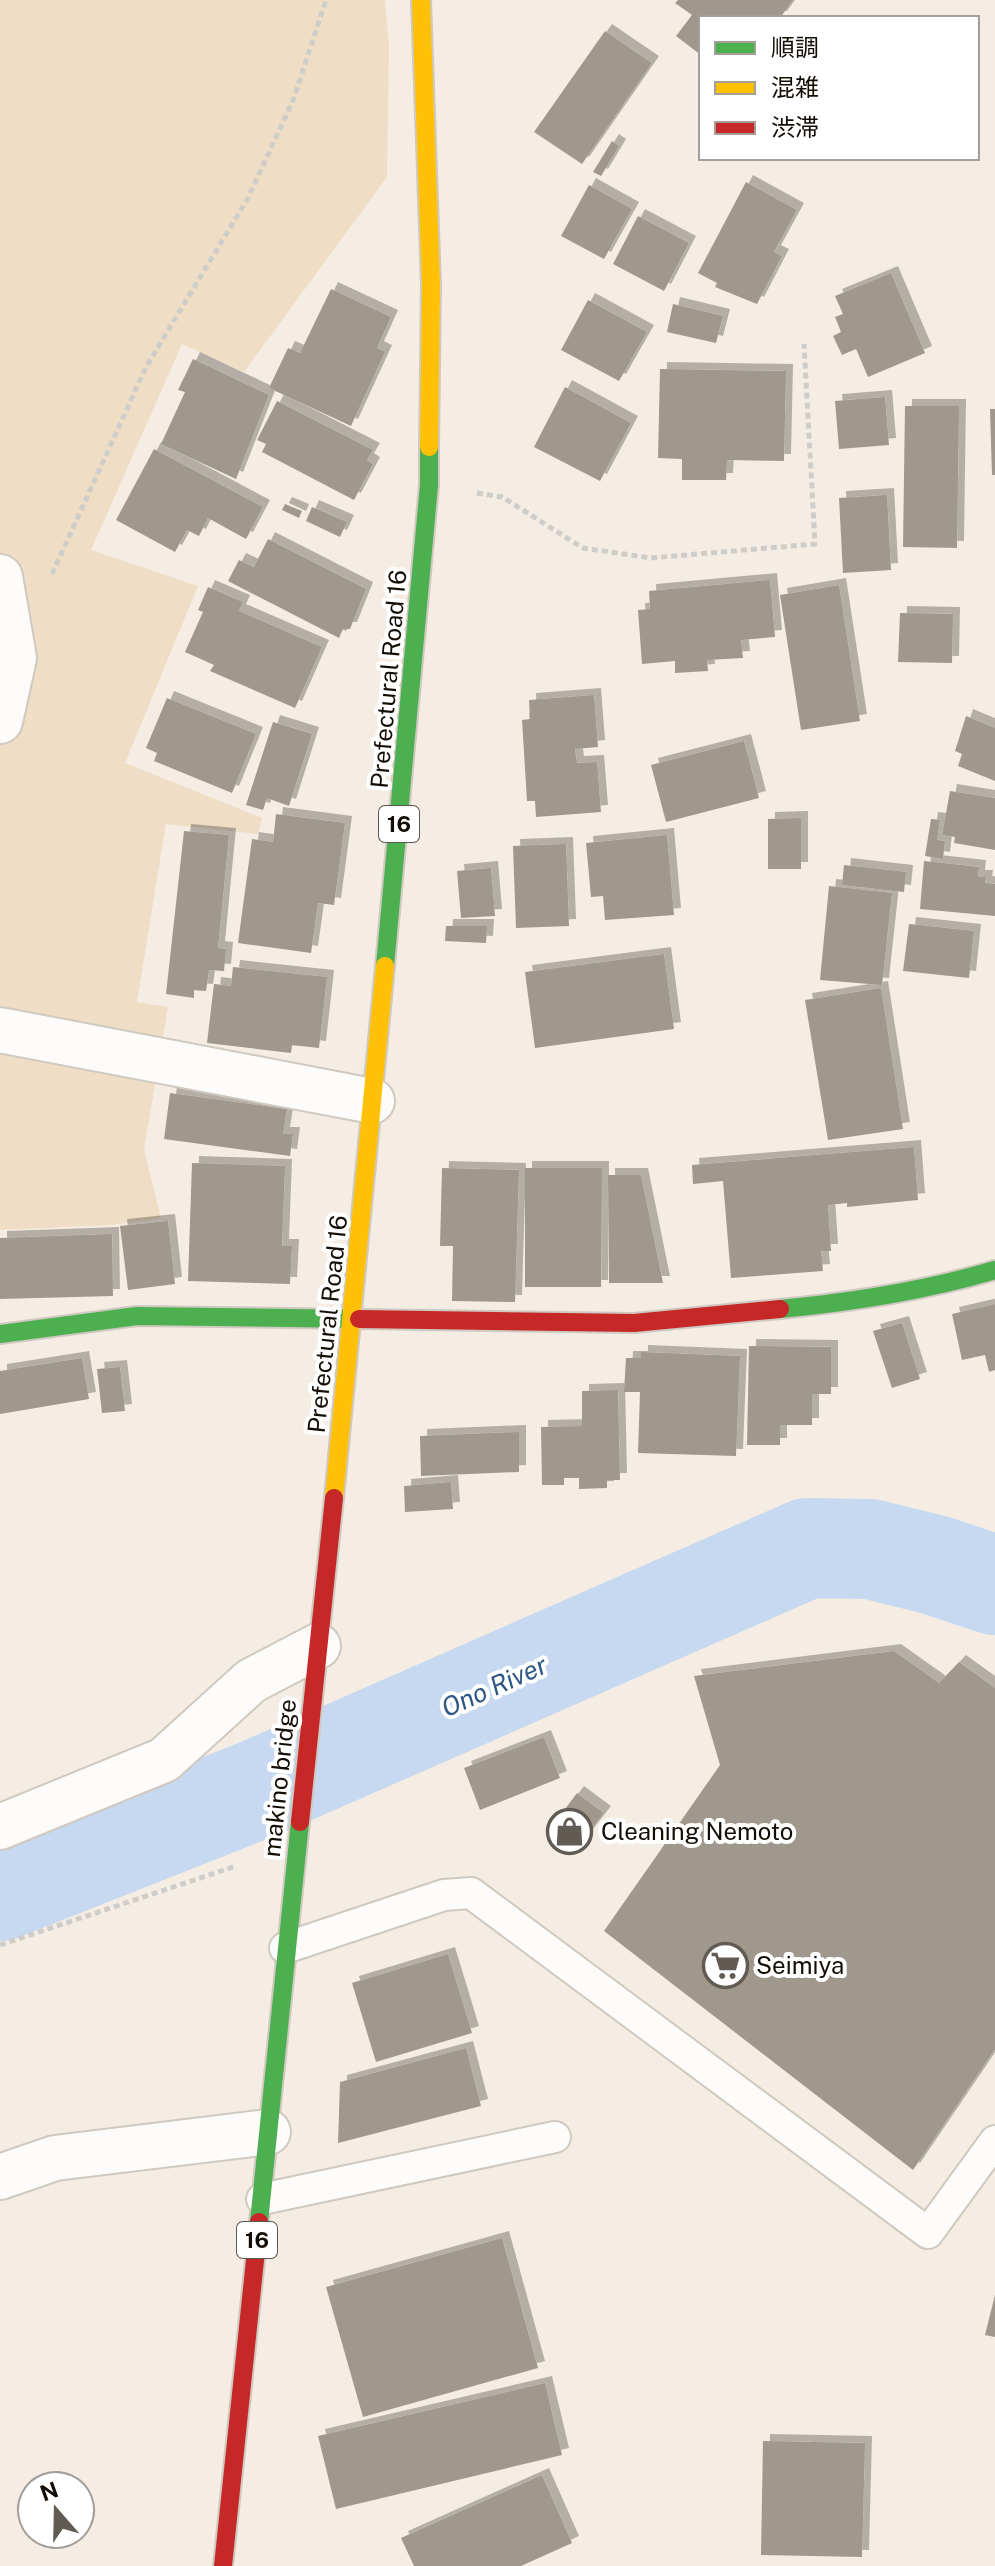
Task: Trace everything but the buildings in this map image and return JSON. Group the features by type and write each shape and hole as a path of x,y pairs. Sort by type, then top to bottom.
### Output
{"main road":[{"name":"Prefectural Road 16","path":"318,1646 352,1320 429,485 431,285 421,0"},
{"path":"0,1334 137,1316 634,1323 846,1303 951,1283 995,1270"},
{"name":"makino bridge","path":"285,1948 318,1646"},
{"name":"16","path":"223,2566 285,1948"}],"street":[{"path":"0,577 14,658 0,721"},
{"path":"0,1030 372,1101"},
{"path":"0,1827 164,1760 251,1681 318,1646"},
{"path":"0,2177 55,2158 268,2132"}],"lane":[{"path":"285,1948 444,1895 471,1893 928,2233 995,2141"},
{"path":"262,2199 555,2137"}],"path":[{"path":"47,586 146,367 248,198 294,98 326,0"},
{"path":"429,485 502,497 583,548 651,558 815,544 804,344"},
{"path":"0,1945 236,1866"}],"shaded area":[{"path":"0,0 385,0 389,47 387,177 244,372 182,344 91,550 198,586 125,763 262,818 258,834 166,824 137,1002 168,1007 144,1150 161,1218 112,1225 0,1230"}],"waterway":[{"name":"Ono River","path":"0,1891 258,1789 808,1548 870,1549 935,1565 995,1585"}],"traffic: fast":[{"path":"385,966 429,485 429,447"},
{"path":"780,1309 888,1295 995,1270"},
{"path":"0,1334 137,1316 359,1319"},
{"path":"259,2222 300,1822"}],"traffic: slow":[{"path":"421,0 431,285 429,447"},
{"path":"334,1498 385,966"}],"traffic: jam":[{"path":"359,1319 634,1323 780,1309"},
{"path":"300,1822 334,1498"},
{"path":"223,2566 259,2222"}],"place":[{"name":"Cleaning Nemoto","path":"570,1831"},
{"name":"Seimiya","path":"725,1965"}]}
